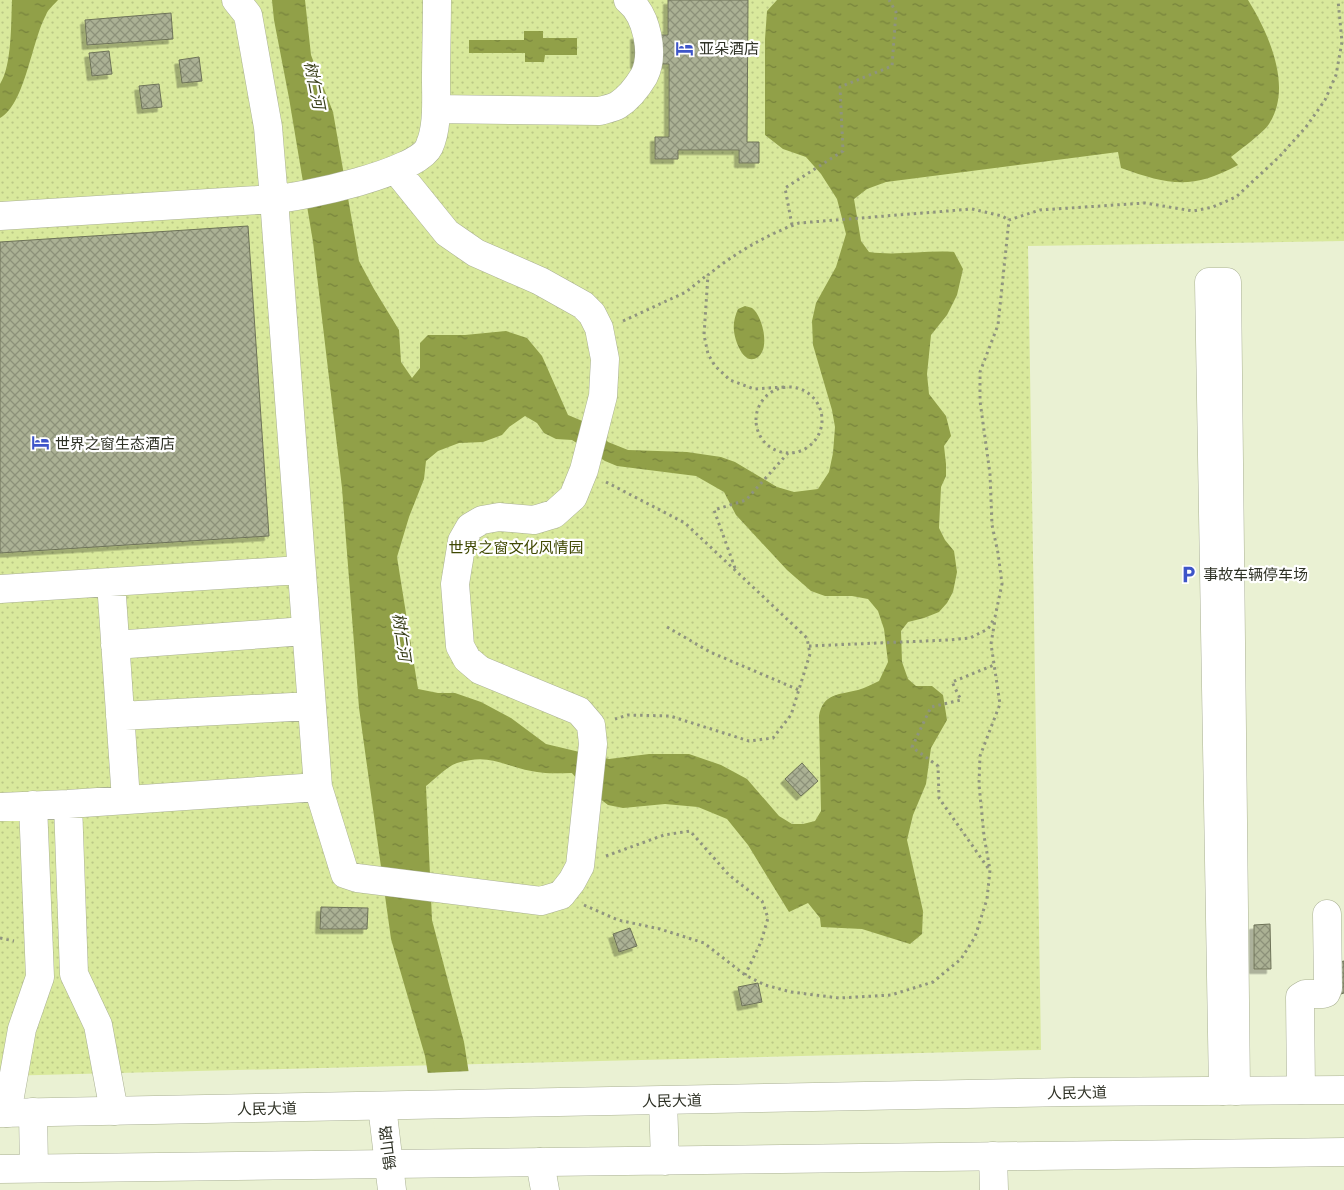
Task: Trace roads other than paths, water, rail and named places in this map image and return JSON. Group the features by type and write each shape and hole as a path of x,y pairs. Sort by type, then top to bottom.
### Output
{"main road":[{"path":"236,0 248,15 268,126 284,199 300,570 318,787 345,874 357,878 541,901 561,894 572,881 580,866 592,734 579,712 480,670 467,659 460,646 455,584 462,540 470,527 482,520 499,516 534,520 554,514 573,497 585,464 603,396 605,358 600,334 592,314 583,306 540,281 476,253 447,233 387,173"},
{"path":"0,216 284,199 387,173 418,159 428,150 434,134 437,0"},
{"path":"436,109 600,111 617,106 630,96 645,74 649,50 644,21 628,0"},
{"path":"1209,282 1227,282 1229,1091 1209,282"},
{"path":"0,589 300,570"},
{"path":"111,582 126,800"},
{"path":"116,645 305,632"},
{"path":"120,716 311,706"},
{"path":"0,807 318,787"},
{"path":"68,804 74,974 98,1025 114,1111"},
{"path":"33,805 40,977 22,1029 13,1113 34,1168"},
{"path":"1301,1090 1300,1000 1301,995 1326,993 1328,988 1327,914"},
{"name":"人民大道","path":"13,1113 1061,1092 1344,1090"},
{"path":"663,1100 665,1160"},
{"name":"锡山路","path":"382,1106 398,1177"},
{"path":"0,1169 34,1168 398,1177 540,1162 1344,1152"},
{"path":"993,1156 994,1190"},
{"path":"540,1162 545,1190"}],"water":[{"path":"12,0 58,0 48,11 41,26 16,100 9,111 0,118 0,84 9,55"},
{"name":"树仁河","path":"272,0 305,0 311,55 333,112 359,261 399,330 401,362 412,378 420,368 420,343 428,335 465,335 506,331 527,338 542,356 568,415 592,425 608,442 628,450 687,452 721,457 735,462 777,487 794,492 818,489 829,472 833,453 835,427 832,410 813,345 812,321 816,303 836,267 846,234 837,199 821,174 806,157 783,149 765,135 765,39 767,11 777,0 1248,0 1270,44 1278,77 1279,94 1276,109 1269,124 1231,157 1238,165 1207,178 1180,182 1138,174 1121,168 1118,152 886,182 867,189 854,199 861,241 869,252 954,252 963,269 957,295 947,315 931,335 927,374 929,394 946,416 951,436 944,446 946,476 941,487 939,528 945,540 954,551 957,572 953,592 939,612 908,622 901,631 902,662 908,679 916,686 932,686 943,695 947,720 931,748 926,784 913,815 907,840 923,911 922,934 910,944 862,929 821,927 820,918 808,903 789,912 748,845 727,819 698,807 665,804 623,808 608,805 582,785 572,773 537,772 480,759 453,765 426,786 432,920 464,1042 487,1190 447,1190 425,1056 391,939 359,708 342,488 313,242","holes":["525,416 537,423 544,433 556,439 572,440 605,461 617,466 696,476 724,492 736,515 787,570 811,591 825,596 852,596 868,599 878,611 884,629 888,662 879,681 861,689 833,696 821,708 819,716 821,811 815,821 792,824 779,816 747,779 721,765 689,754 649,754 609,759 546,744 511,718 481,702 455,693 438,693 418,689 397,557 409,517 424,479 426,461 438,451 459,443 483,442 502,435 509,427"]},
{"path":"524,31 543,31 543,38 577,38 577,55 545,55 544,62 525,62 525,53 469,53 469,40 524,40"},
{"path":"745,306 752,308 756,312 764,332 762,353 753,359 748,359 741,352 734,331 734,320 738,309"}],"place":[{"name":"亚朵酒店","path":"685,48"},
{"name":"世界之窗生态酒店","path":"41,443"},
{"name":"事故车辆停车场","path":"1189,574"}],"park label":[{"name":"世界之窗文化风情园","path":"516,547"}]}
